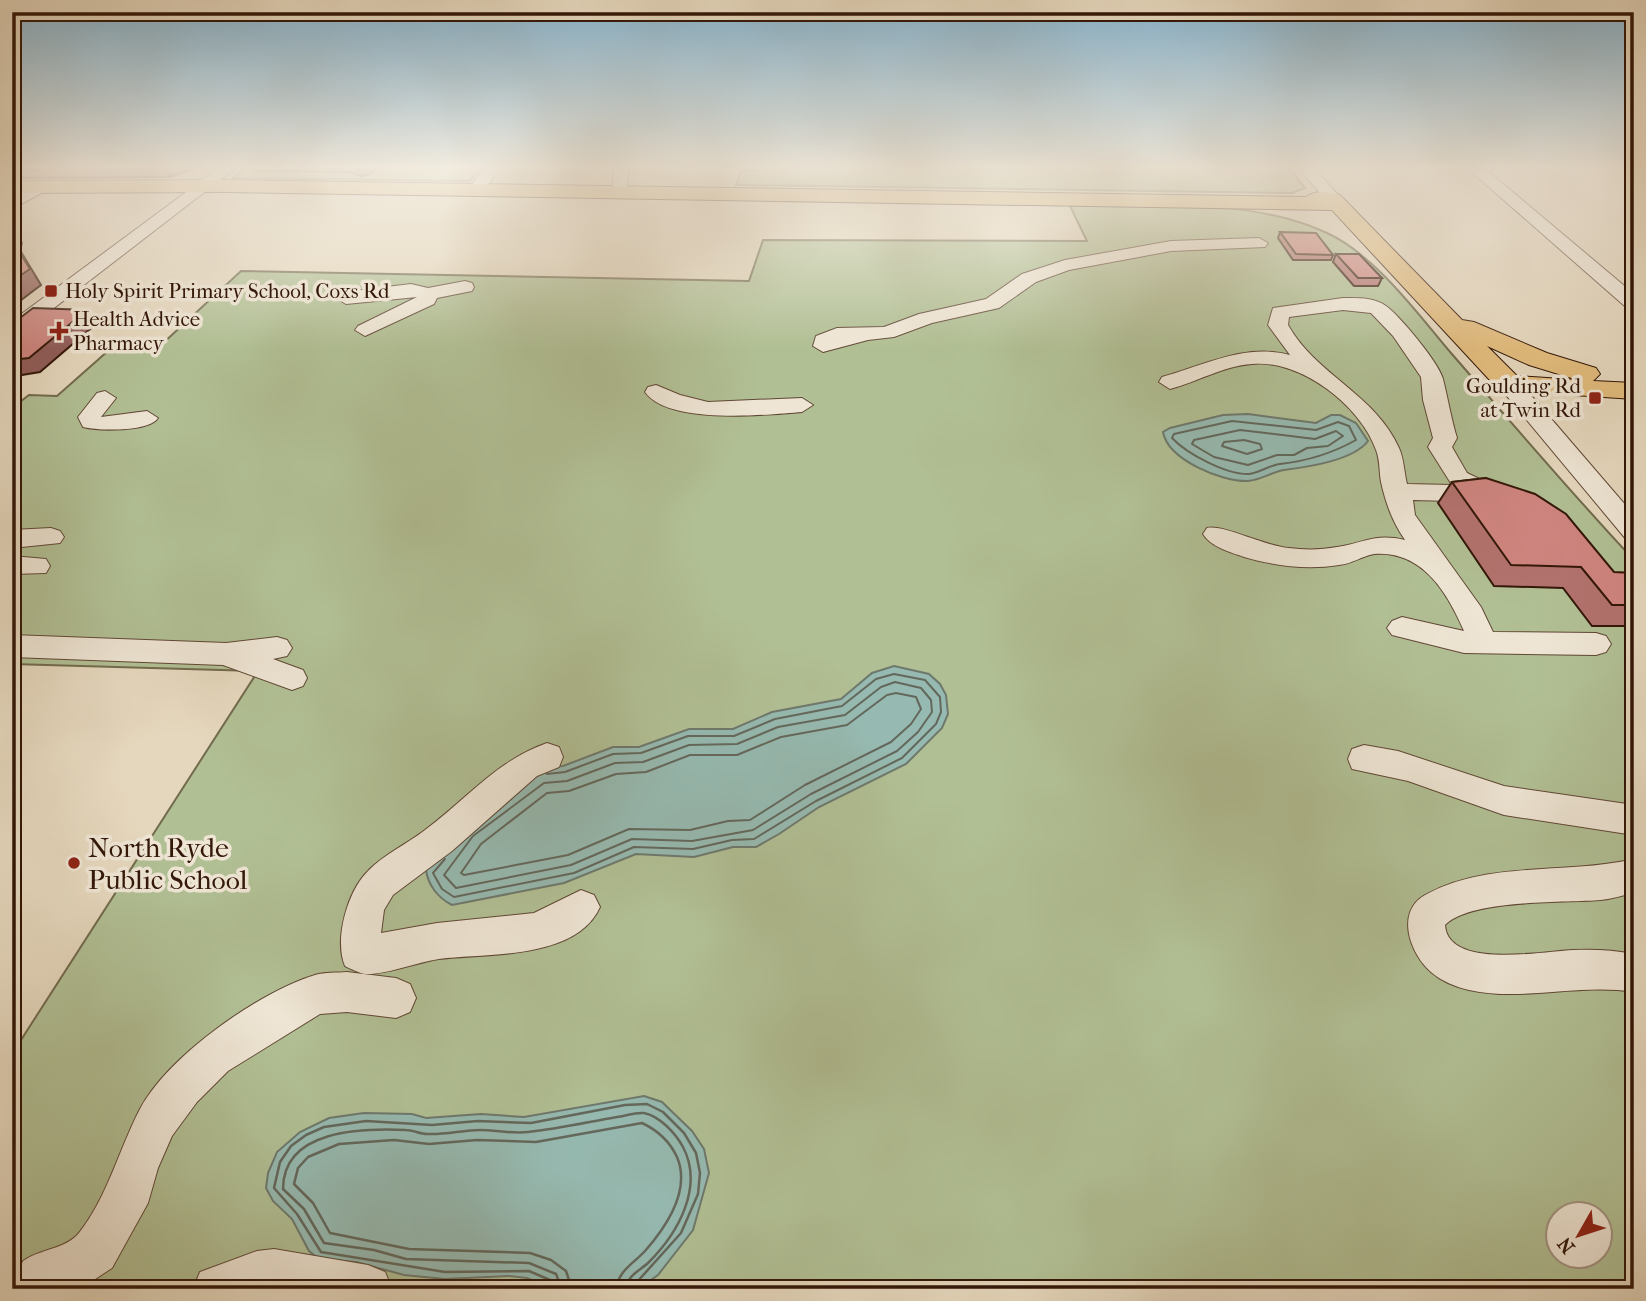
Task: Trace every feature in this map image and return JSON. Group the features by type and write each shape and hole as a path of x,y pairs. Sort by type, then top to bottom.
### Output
{"main road":[{"path":"1333,228 1382,251"},
{"path":"1360,228 1505,380 1634,391"},
{"path":"1445,317 1538,359 1595,376 1634,383"},
{"path":"1505,380 1634,383"}],"street":[{"path":"12,331 148,228"},
{"path":"1545,228 1634,304"},
{"path":"867,334 887,333 926,318 992,304 1029,278 1065,265 1137,251 1258,243"},
{"path":"1203,263 1240,253 1235,244"},
{"path":"346,298 411,290 428,293 465,287"},
{"path":"1296,289 1280,312 1280,331 1313,370 1345,395 1384,440 1397,492 1404,505 1402,516 1471,614 1484,643"},
{"path":"365,330 416,307 427,300 428,293"},
{"path":"1280,312 1343,304 1364,304 1378,309 1400,332 1432,377 1434,400 1445,438 1440,447 1451,472 1475,488 1515,504"},
{"path":"1170,382 1232,362 1261,356 1296,362 1313,370"},
{"path":"1505,380 1634,531"},
{"path":"656,393 671,401 719,408 803,405"},
{"path":"105,398 89,417 91,422 105,424 147,418"},
{"path":"1397,492 1453,493 1475,488"},
{"path":"1216,534 1252,552 1285,557 1345,556 1375,546 1411,550 1430,558"},
{"path":"12,539 51,537"},
{"path":"1402,628 1440,638 1484,643 1596,644"},
{"path":"12,646 226,654 277,648"},
{"path":"226,654 292,678"},
{"path":"547,757 525,766 439,840 380,883 366,907 359,953 366,955 446,940 534,932 557,924 581,907"},
{"path":"1364,759 1412,766 1471,792 1505,801 1634,820"},
{"path":"1634,876 1604,883 1546,884 1478,893 1433,910 1427,917 1426,928 1433,947 1444,958 1454,966 1471,970 1496,975 1567,971 1634,973"},
{"path":"34,1289 40,1278 49,1272 72,1268 95,1251 132,1187 136,1166 156,1121 182,1087 213,1056 284,1010 317,994 347,992 396,998"},
{"path":"217,1289 257,1275 274,1273 324,1284 368,1289"}],"green space":[{"path":"1081,228 1313,228 1327,233 1362,255 1409,303 1634,560 1634,1289 12,1289 12,1054 258,671 12,664 12,408 29,395 57,396 117,343 161,345 241,271 749,281 763,240 1087,241"}],"water":[{"path":"1248,414 1316,423 1331,415 1340,415 1356,423 1368,441 1352,454 1341,458 1248,481 1224,478 1185,460 1167,442 1163,432 1223,415"},
{"path":"894,666 929,674 940,684 946,695 948,714 942,728 906,764 819,807 756,847 733,847 694,857 636,854 564,883 452,905 431,886 426,870 540,767 563,766 613,747 639,747 689,729 733,729 772,712 841,699 872,673"},
{"path":"644,1096 662,1102 692,1131 704,1149 709,1173 693,1230 658,1275 638,1289 554,1289 527,1278 509,1276 445,1279 404,1275 356,1262 319,1259 309,1251 292,1219 273,1201 266,1188 268,1173 277,1152 300,1132 329,1118 364,1113 412,1114 426,1118 481,1114 524,1117"}],"building":[{"path":"1280,232 1316,233 1333,255 1296,254"},
{"path":"12,240 30,269 12,281"},
{"path":"1336,254 1359,254 1382,278 1358,278"},
{"path":"33,308 87,310 29,358 12,360 12,324"},
{"path":"1486,478 1535,494 1566,514 1614,572 1634,573 1634,605 1612,605 1581,567 1511,565 1452,482"}],"place":[{"name":"Holy Spirit Primary School, Coxs Rd","path":"51,291"},
{"name":"Health Advice Pharmacy","path":"59,331"},
{"name":"Goulding Rd at Twin Rd","path":"1595,398"},
{"name":"North Ryde Public School","path":"74,863"}]}
